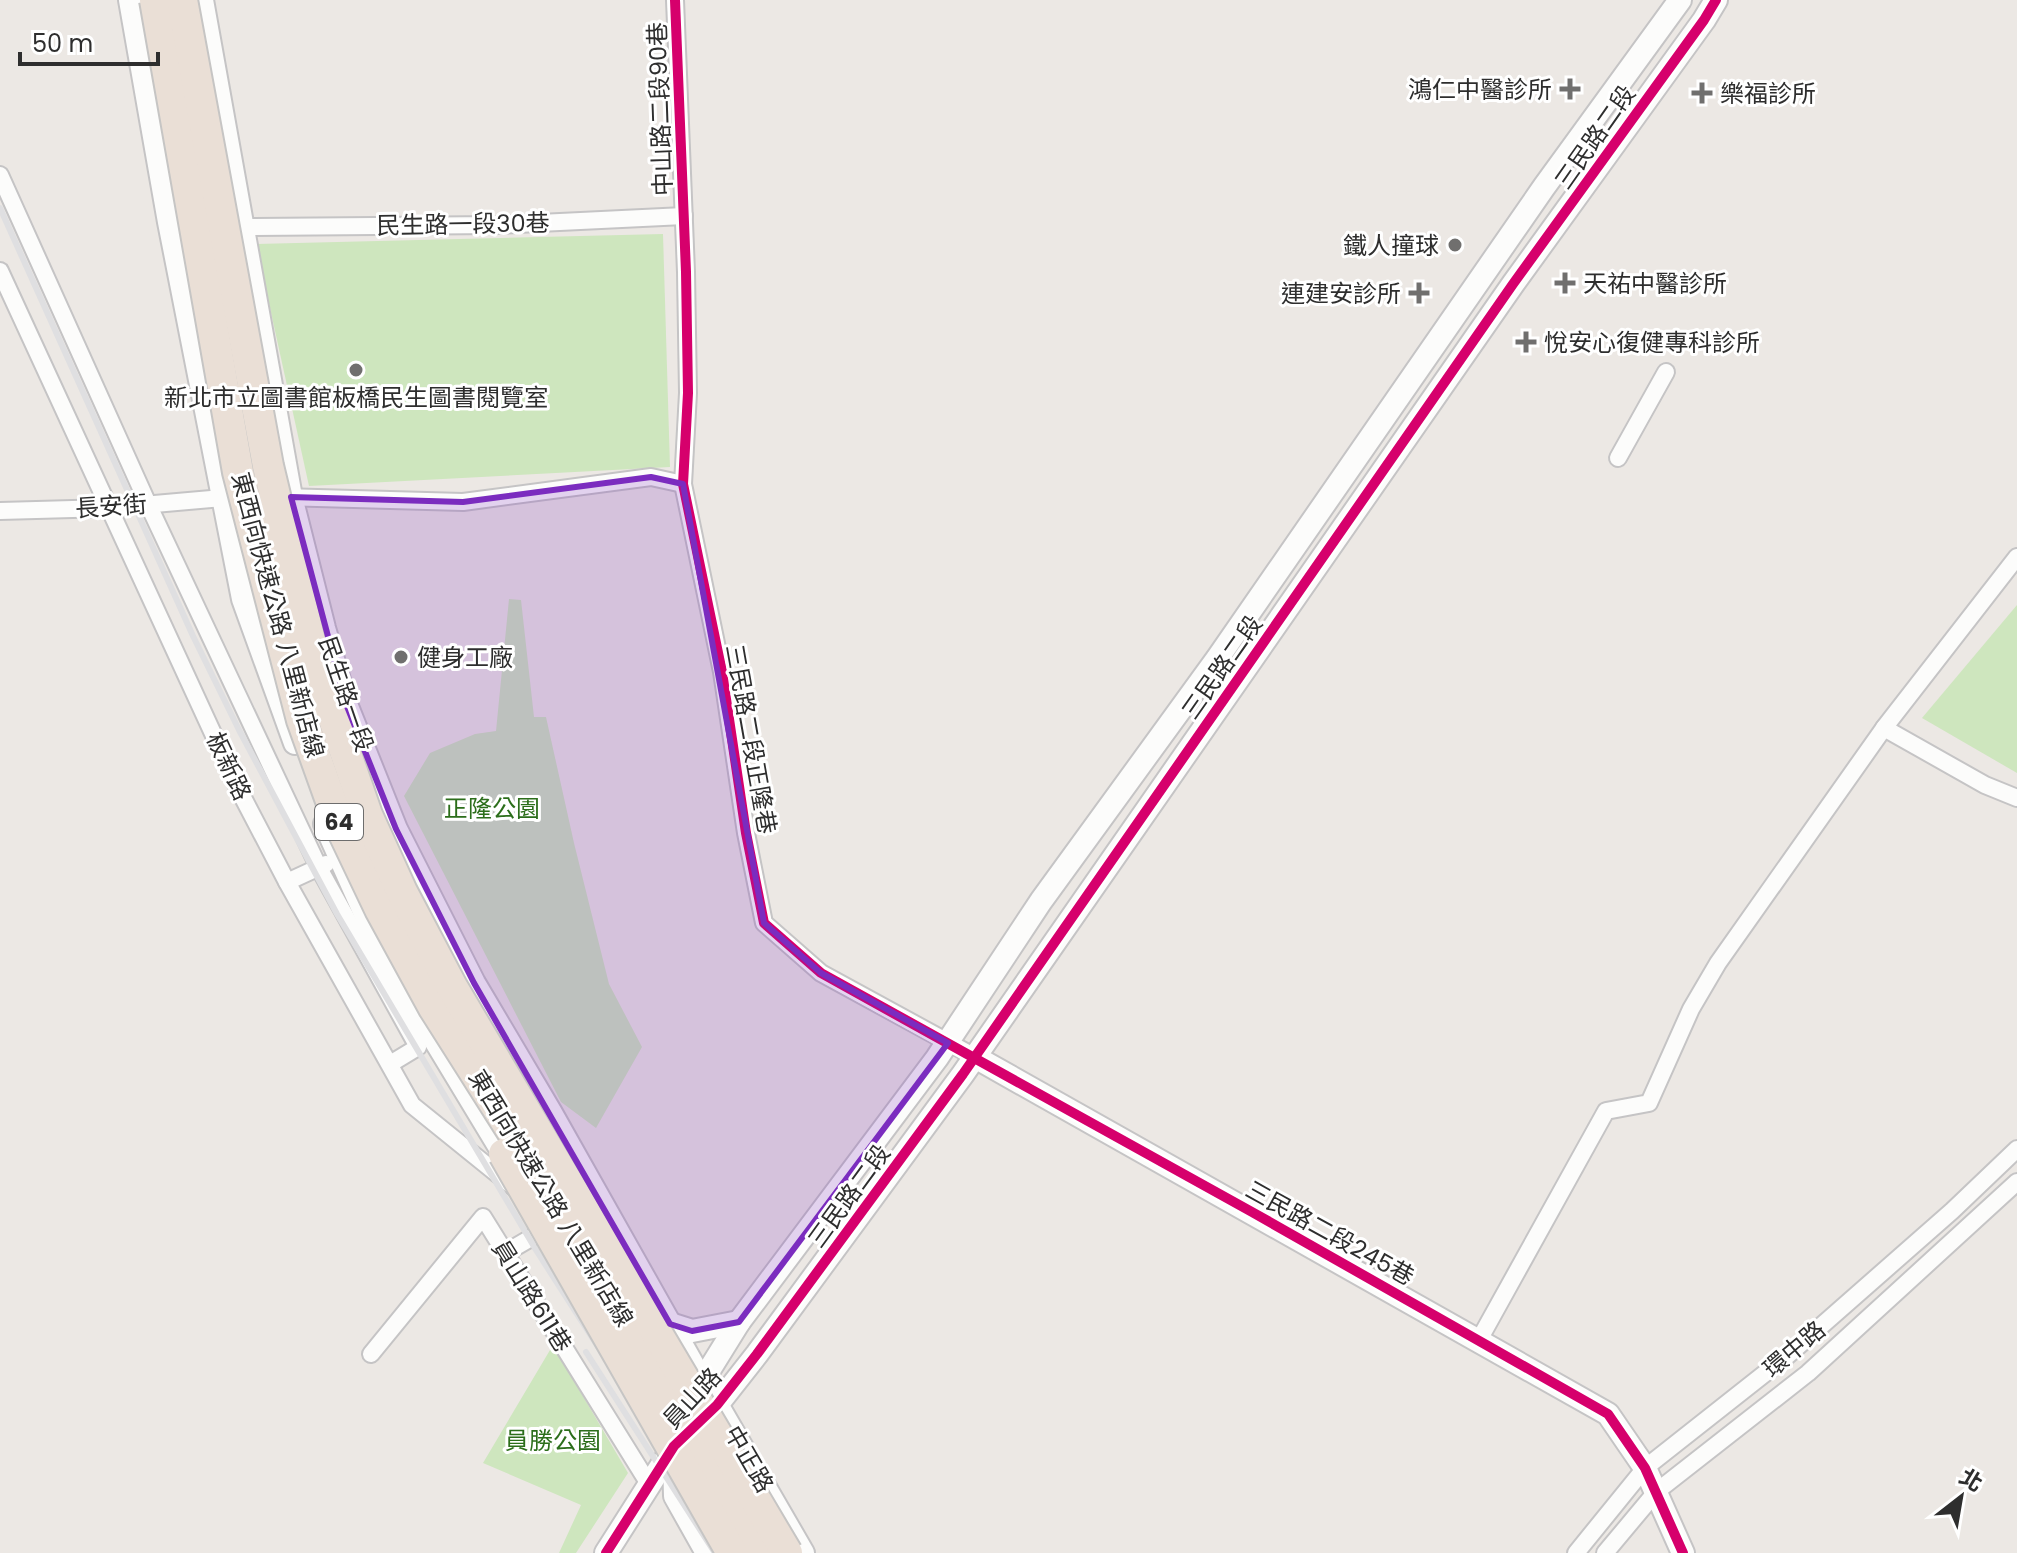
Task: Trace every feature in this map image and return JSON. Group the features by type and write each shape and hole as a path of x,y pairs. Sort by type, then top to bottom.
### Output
{"highway":[{"name":"東西向快速公路 八里新店線","path":"155,0 238,472 302,720 339,823 380,909 434,1008 540,1175 762,1553"},
{"name":"東西向快速公路 八里新店線","path":"182,0 268,466 317,670 367,815 402,892 452,987 787,1553"},
{"path":"434,1008 503,1152 732,1553"}],"street":[{"path":"130,0 169,222 243,599 329,863 536,1206 674,1446 675,1496 707,1553"},
{"name":"民生路一段","path":"202,0 291,497 346,704 396,829 474,983 670,1324"},
{"name":"中山路二段90巷","path":"675,0 684,216"},
{"name":"三民路二段","path":"674,1446 703,1380 739,1322 810,1232 948,1043 1041,901 1217,659 1544,187 1680,0"},
{"name":"三民路二段","path":"757,1354 975,1057 1398,448 1716,0"},
{"name":"板新路","path":"0,175 148,504 418,1047 390,1064"},
{"name":"民生路一段30巷","path":"242,227 497,225 684,216"},
{"name":"三民路二段正隆巷","path":"684,216 688,393 683,484 722,672 746,833 764,923 821,973 975,1057"},
{"name":"板新路","path":"0,271 239,790 412,1105 536,1206"},
{"path":"1618,458 1666,372"},
{"path":"291,497 463,502 520,497 651,477 683,484"},
{"name":"長安街","path":"0,511 109,508 222,497 291,497"},
{"path":"1479,1340 1606,1111 1649,1103 1691,1009 1718,963 1884,728 2014,561"},
{"path":"1884,728 1985,785 2017,798"},
{"path":"287,882 396,829"},
{"name":"三民路二段245巷","path":"975,1057 1608,1414 1645,1468 1683,1553"},
{"name":"環中路","path":"1576,1553 1645,1468 1800,1345 1952,1211 2017,1149"},
{"name":"環中路","path":"1605,1553 1656,1492 1821,1361 2017,1182"},
{"name":"員山路611巷","path":"371,1354 483,1217 649,1484"},
{"path":"505,1253 548,1228"},
{"path":"670,1324 692,1331 739,1322"},
{"name":"中正路","path":"670,1324 803,1553"},
{"path":"1800,1345 1821,1361"},
{"name":"員山路","path":"606,1553 674,1446 717,1405 757,1354"},
{"name":"中正路","path":"674,1446 713,1464 762,1553"}],"highlighted area":[{"path":"651,477 683,484 764,923 821,973 948,1043 739,1322 692,1331 670,1324 474,983 396,829 346,704 291,497 463,502"}],"green space":[{"path":"663,234 670,467 309,486 256,244"},
{"name":"正隆公園","path":"509,599 521,600 534,717 546,717 609,984 642,1047 596,1128 561,1102 404,796 430,753 475,734 496,731"},
{"path":"2017,605 2017,773 1922,718"},
{"name":"員勝公園","path":"553,1345 628,1473 576,1553 559,1553 581,1505 483,1463"}],"railway":[{"path":"0,208 193,636 337,914 536,1250 730,1553"},
{"path":"586,1352 715,1553"}],"cycle path":[{"path":"675,0 686,272 688,393 683,484 722,672 746,833 764,923 821,973 1608,1414 1645,1468 1683,1553"},
{"path":"606,1553 674,1446 717,1405 757,1354 963,1074 1513,284 1716,0"}],"place":[{"name":"鴻仁中醫診所","path":"1570,89"},
{"name":"樂福診所","path":"1702,93"},
{"name":"鐵人撞球","path":"1455,245"},
{"name":"天祐中醫診所","path":"1565,283"},
{"name":"連建安診所","path":"1419,293"},
{"name":"悅安心復健專科診所","path":"1526,342"},
{"name":"新北市立圖書館板橋民生圖書閱覽室","path":"356,370"},
{"name":"健身工廠","path":"401,657"}]}
